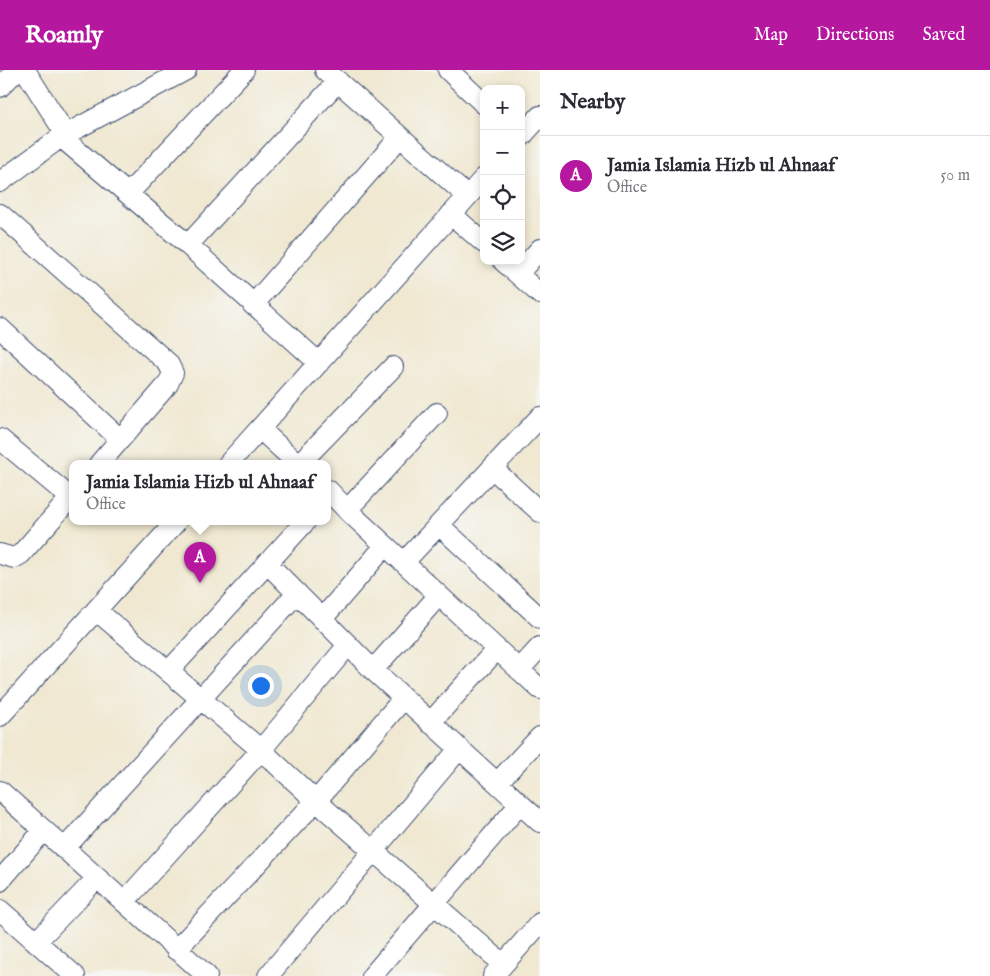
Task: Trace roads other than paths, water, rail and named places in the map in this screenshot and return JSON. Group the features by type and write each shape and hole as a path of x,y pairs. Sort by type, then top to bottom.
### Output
{"street":[{"path":"0,87 18,70"},
{"path":"25,70 64,136 319,363"},
{"path":"0,182 64,136 186,70"},
{"path":"128,194 244,70"},
{"path":"448,70 480,100"},
{"path":"188,245 331,76 467,196"},
{"path":"525,133 540,116"},
{"path":"253,305 400,137"},
{"path":"232,460 480,182"},
{"path":"451,214 480,239"},
{"path":"2,220 168,363 173,373 168,384 102,460"},
{"path":"540,248 511,268 540,294"},
{"path":"0,328 120,439"},
{"path":"303,460 393,367"},
{"path":"347,510 437,413"},
{"path":"404,562 540,417"},
{"path":"260,429 295,460"},
{"path":"0,439 69,495"},
{"path":"492,468 540,512"},
{"path":"331,495 540,689"},
{"path":"0,554 14,558 21,554 69,500"},
{"path":"0,716 173,525"},
{"path":"169,671 302,525"},
{"path":"439,525 540,618"},
{"path":"322,619 386,546"},
{"path":"267,563 403,699 540,822"},
{"path":"64,849 297,593"},
{"path":"373,670 439,595"},
{"path":"96,610 261,750 316,801 435,904 498,970 540,923"},
{"path":"124,902 261,750 348,645"},
{"path":"519,670 540,647"},
{"path":"430,724 497,649"},
{"path":"176,950 316,801 403,699"},
{"path":"497,783 540,737"},
{"path":"268,976 459,749"},
{"path":"0,791 207,976"},
{"path":"372,976 520,804"},
{"path":"0,881 44,830"},
{"path":"36,942 97,878"},
{"path":"0,910 75,976"}],"place":[{"name":"Jamia Islamia Hizb ul Ahnaaf","path":"200,583"}]}
